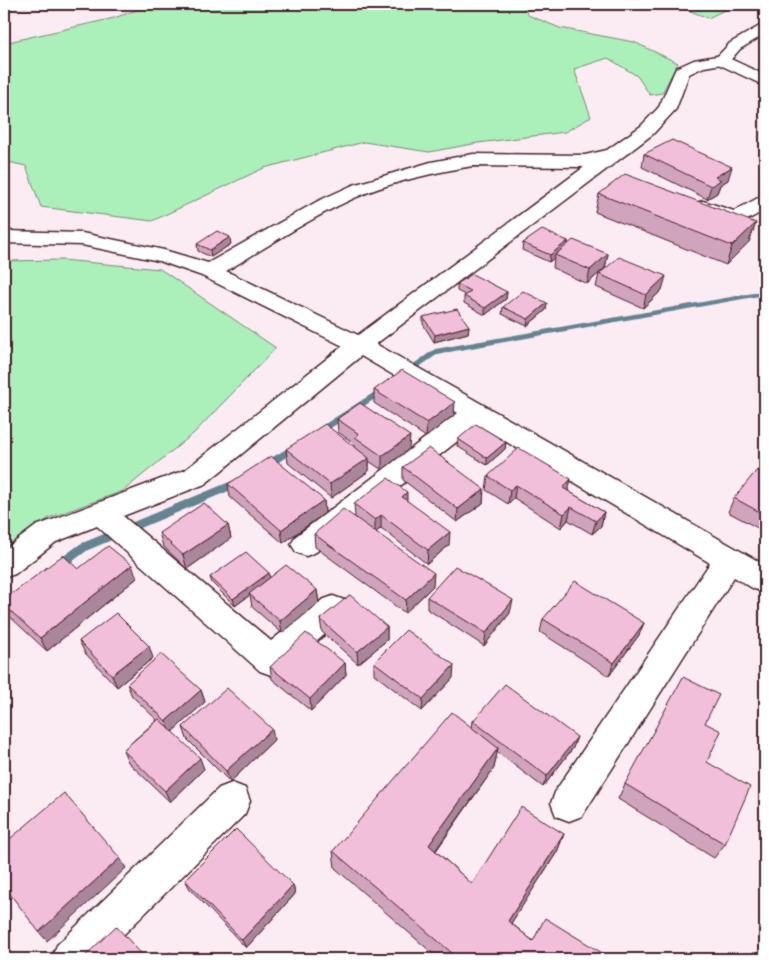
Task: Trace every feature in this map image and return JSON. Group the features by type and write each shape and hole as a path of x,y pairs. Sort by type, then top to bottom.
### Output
{"street":[{"path":"722,60 735,46 765,28"},
{"path":"210,271 325,205 360,188 438,166 473,160 586,160 612,154 647,130 667,109 682,71 700,62 722,60 765,81"},
{"path":"4,566 46,534 195,477 360,346 602,171 612,154"},
{"path":"682,200 735,219 765,202"},
{"path":"4,237 82,239 164,256 210,271 360,346 765,580"},
{"path":"306,544 476,413"},
{"path":"101,513 271,661 333,609"},
{"path":"569,802 729,559"},
{"path":"71,959 232,801"}],"green space":[{"path":"153,4 442,4 480,6 488,4 522,4 528,15 560,28 634,42 678,63 662,93 650,95 637,76 608,58 574,69 591,117 565,132 478,143 429,152 364,142 264,168 152,221 41,207 26,166 4,161 4,43 114,18"},
{"path":"672,4 737,4 708,18"},
{"path":"62,260 160,269 276,348 194,433 123,491 49,518 4,551 4,261"}],"building":[{"path":"672,140 732,167 715,177 721,180 711,186 644,154"},
{"path":"625,174 756,223 732,246 599,194"},
{"path":"542,230 568,241 550,255 523,243"},
{"path":"217,231 230,237 210,250 197,244"},
{"path":"573,240 608,254 590,270 555,255"},
{"path":"619,257 666,276 646,295 599,274"},
{"path":"472,274 507,292 485,308 464,296 471,291 457,284"},
{"path":"523,291 547,303 528,319 503,307"},
{"path":"457,309 469,326 435,335 423,317"},
{"path":"402,370 455,402 427,423 374,390"},
{"path":"360,403 410,436 382,456 355,437 359,434 337,419"},
{"path":"325,424 369,458 330,484 286,449"},
{"path":"476,424 506,442 487,458 458,439"},
{"path":"429,448 484,489 458,509 403,467"},
{"path":"519,448 571,479 563,488 604,512 596,521 571,507 564,514 516,485 510,490 488,476"},
{"path":"271,456 324,500 281,530 228,484"},
{"path":"757,470 765,474 765,515 734,498"},
{"path":"388,478 407,492 402,497 450,532 428,550 381,515 375,520 354,504"},
{"path":"204,503 228,525 183,555 159,533"},
{"path":"343,509 434,573 406,600 314,534"},
{"path":"108,546 132,565 40,638 4,605 4,600 63,555 78,569"},
{"path":"246,552 269,573 233,599 210,577"},
{"path":"286,565 317,590 280,621 249,594"},
{"path":"455,566 513,600 486,633 427,597"},
{"path":"575,581 644,623 614,663 543,619"},
{"path":"350,595 387,627 357,652 320,619"},
{"path":"116,613 149,646 112,675 79,641"},
{"path":"406,630 454,665 423,699 374,662"},
{"path":"306,633 345,663 310,699 270,667"},
{"path":"161,654 201,690 166,721 127,684"},
{"path":"683,677 719,695 705,723 721,731 707,762 750,787 725,844 625,784"},
{"path":"505,684 577,737 547,776 473,721"},
{"path":"227,688 272,729 226,771 183,727"},
{"path":"452,712 498,748 429,845 472,884 521,807 564,834 508,921 533,941 545,918 612,959 459,959 333,851"},
{"path":"159,719 200,758 165,791 123,750"},
{"path":"64,793 120,858 39,932 4,886 4,844"},
{"path":"236,829 293,885 242,940 185,880"},
{"path":"116,926 146,959 82,959"},
{"path":"170,952 177,959 163,959"}],"waterway":[{"path":"403,374 435,352 765,293"},
{"path":"317,433 384,389"},
{"path":"264,467 298,445"},
{"path":"58,566 84,547 239,482"},
{"path":"4,622 10,601"}]}
